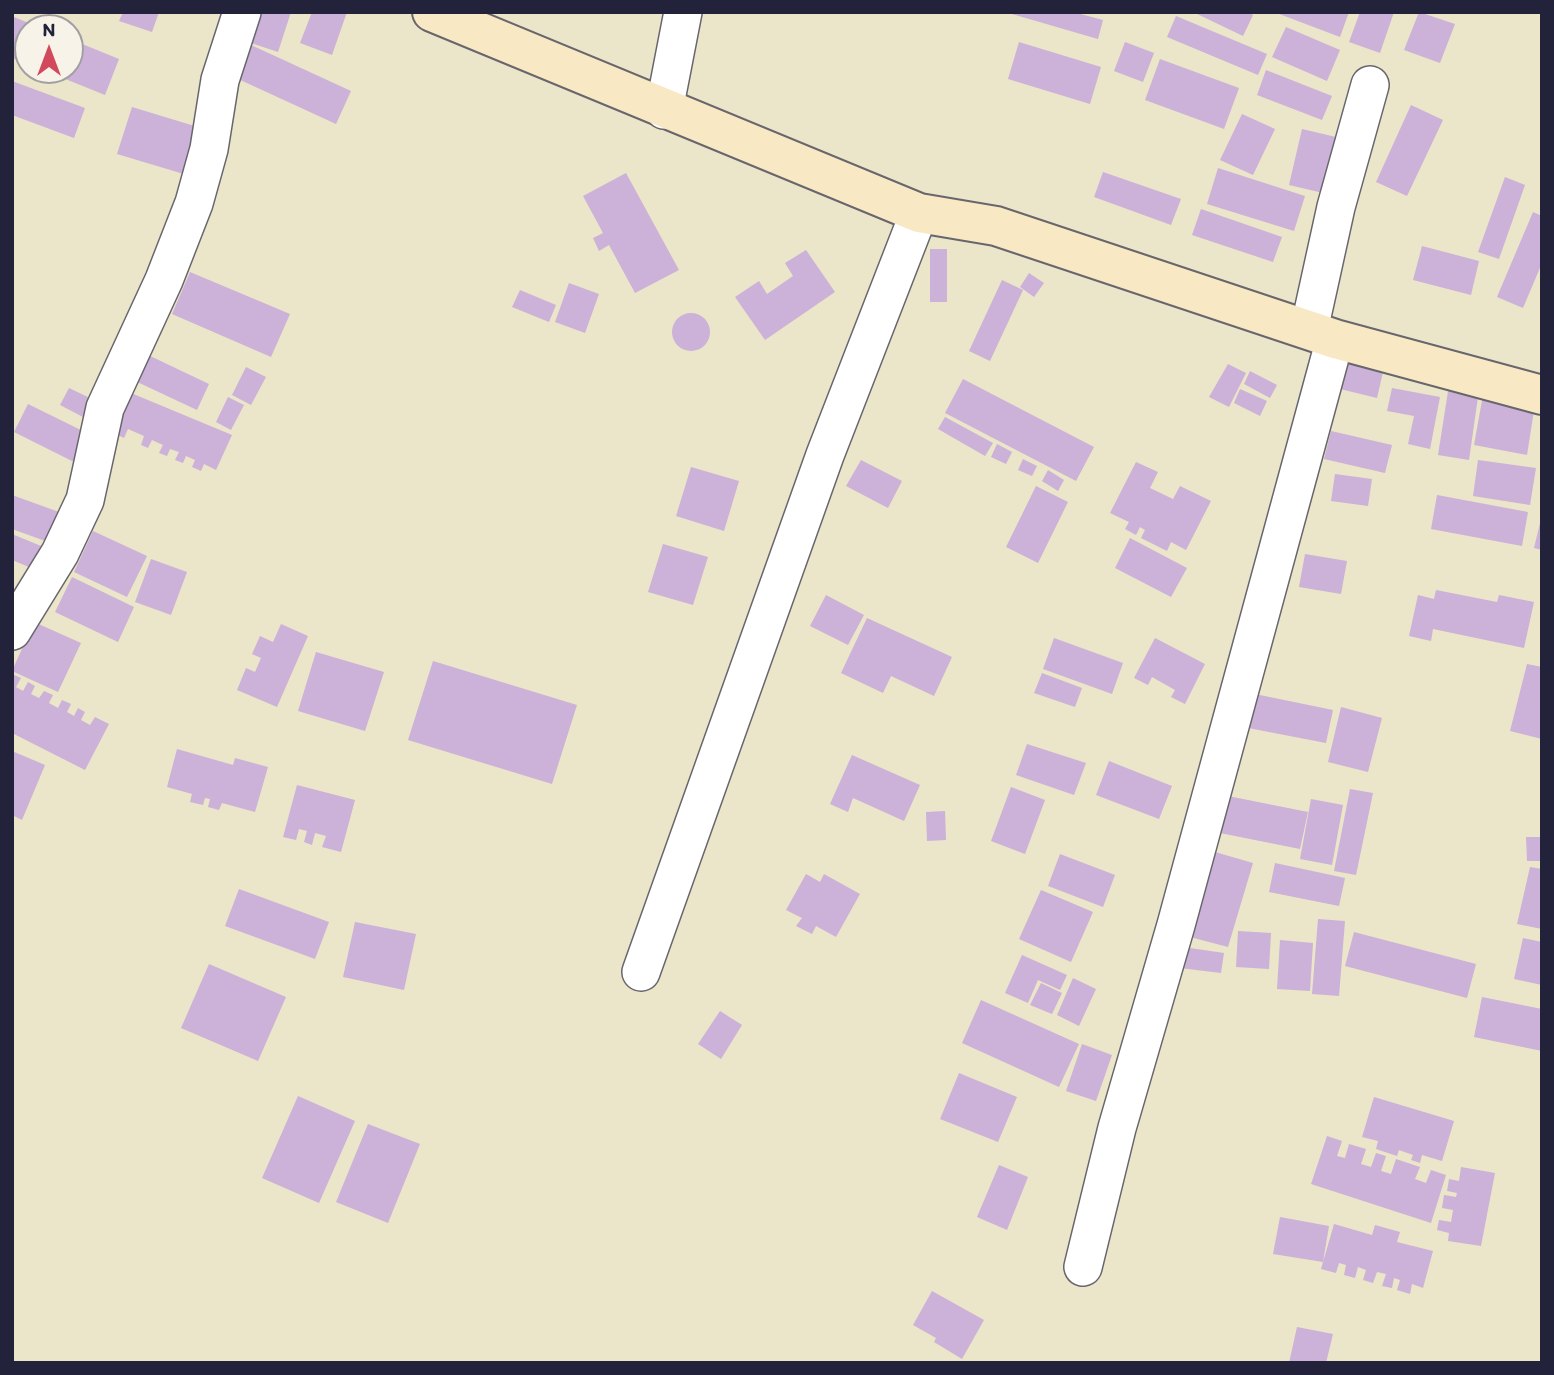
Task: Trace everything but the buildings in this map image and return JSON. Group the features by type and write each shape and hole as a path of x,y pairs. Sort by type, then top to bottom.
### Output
{"street":[{"path":"12,631 60,552 85,500 102,416 164,281 194,203 209,149 220,80 242,12"},
{"path":"432,12 919,214 996,226 1322,335 1542,395"},
{"path":"664,110 683,12"},
{"path":"1083,1267 1117,1128 1177,925 1322,335 1336,207 1370,85"},
{"path":"641,972 825,455 919,214"}]}
